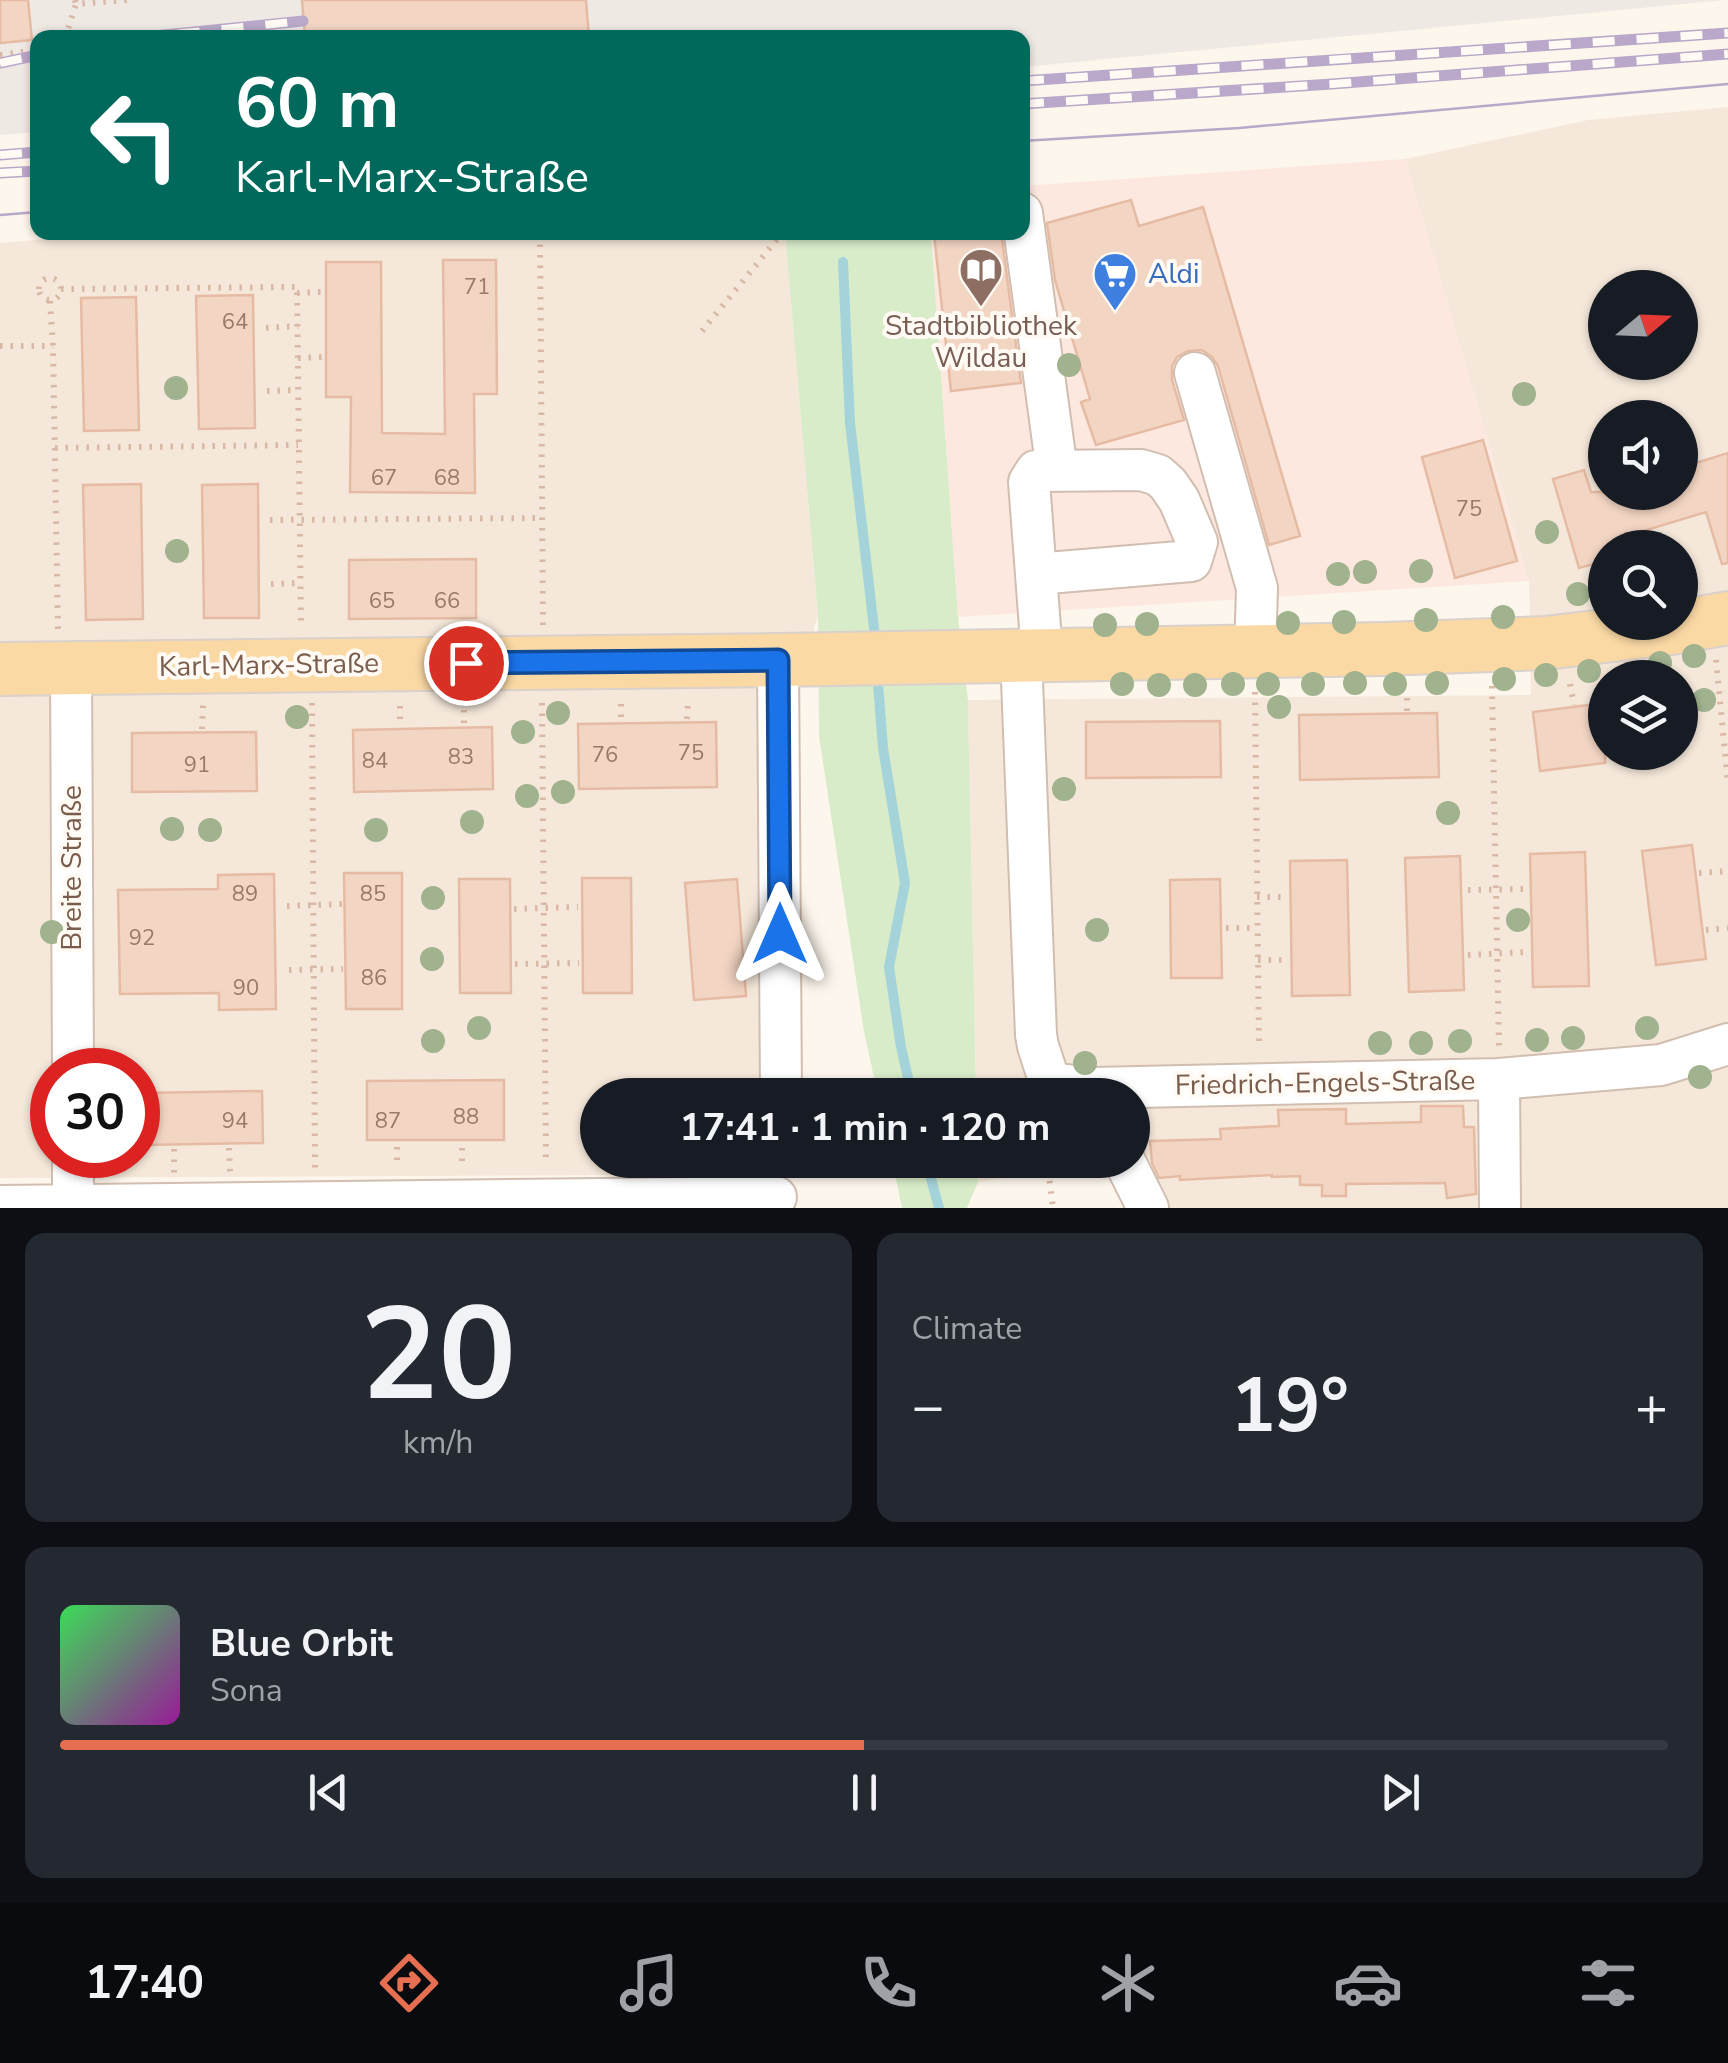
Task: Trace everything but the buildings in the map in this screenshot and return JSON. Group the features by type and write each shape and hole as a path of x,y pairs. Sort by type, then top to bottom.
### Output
{"main road":[{"path":"1014,655 1487,646 1582,640 1718,620"},
{"name":"Karl-Marx-Straße","path":"0,669 1014,655"}],"street":[{"path":"1026,240 1058,471"},
{"path":"1195,373 1257,588 1255,652"},
{"path":"1014,655 1036,574 1029,482 1036,471 1141,470 1158,475 1179,500 1197,542 1192,561 1036,574"},
{"name":"Friedrich-Engels-Straße","path":"1014,655 1038,1046 1048,1078"},
{"path":"782,1078 794,659"},
{"name":"Breite Straße","path":"64,667 73,1048"},
{"name":"Friedrich-Engels-Straße","path":"1150,1090 1500,1079 1661,1065 1728,1044"},
{"path":"1500,1079 1500,1208"},
{"path":"73,1178 73,1205"},
{"path":"1133,1178 1148,1208"},
{"path":"0,1206 546,1201 777,1188"}],"path":[{"path":"68,30 76,2 127,0"},
{"path":"0,55 30,51"},
{"path":"540,240 546,1201"},
{"path":"702,331 776,240"},
{"path":"46,278 54,278 61,289 57,298 50,301 39,293 40,282 46,278"},
{"path":"61,289 297,287 301,584 313,905 315,1202"},
{"path":"297,293 323,292"},
{"path":"50,301 64,667"},
{"path":"266,328 298,326"},
{"path":"0,346 54,346"},
{"path":"298,358 323,357"},
{"path":"267,391 298,390"},
{"path":"54,448 299,445"},
{"path":"270,520 543,518"},
{"path":"271,584 301,584"},
{"path":"1718,620 1716,664 1728,783"},
{"path":"1487,646 1493,695 1500,1079"},
{"path":"1255,652 1260,1086"},
{"path":"1570,684 1574,704"},
{"path":"1406,711 1407,692"},
{"path":"620,698 621,719"},
{"path":"464,699 464,723"},
{"path":"400,700 400,724"},
{"path":"687,719 688,700"},
{"path":"202,704 202,729"},
{"path":"1700,873 1728,871"},
{"path":"1468,890 1526,889"},
{"path":"1256,896 1281,897"},
{"path":"286,906 342,904"},
{"path":"514,909 578,907"},
{"path":"1226,928 1257,928"},
{"path":"1706,930 1728,928"},
{"path":"1468,954 1526,952"},
{"path":"1258,960 1282,960"},
{"path":"515,964 579,963"},
{"path":"289,970 344,969"},
{"path":"1049,1178 1053,1208"}],"shaded area":[{"path":"0,0 1725,0 1030,66 1030,30 30,30 30,133 0,135"},
{"path":"1728,107 1728,1208 1137,1208 1134,1178 1150,1178 1150,1078 976,1078 968,700 1531,695 1529,581 1405,159 1588,120"},
{"path":"1405,159 1529,581 958,617 931,240 1030,240 1030,186"},
{"path":"786,240 818,616 791,702 791,1078 580,1078 580,1175 160,1177 160,1048 30,1048 30,1178 0,1178 0,243"}],"green space":[{"path":"786,240 931,240 958,617 968,700 976,1078 874,1078 819,736 818,616"},
{"path":"896,1178 978,1178 967,1208 902,1208"}],"waterway":[{"path":"843,262 850,423 876,645"},
{"path":"877,671 883,748 905,883 889,967 908,1078"},
{"path":"931,1178 939,1208"}],"tram line":[{"path":"1030,141 1239,128 1728,84"},
{"path":"0,215 30,213"}],"railway":[{"path":"214,30 303,21"},
{"path":"1030,80 1728,33"},
{"path":"1030,103 1728,54"},
{"path":"0,63 30,57"},
{"path":"0,155 30,153"},
{"path":"0,173 30,171"}],"place":[{"name":"Stadtbibliothek Wildau","path":"981,308"},
{"name":"Aldi","path":"1115,312"}],"route":[{"path":"466,663 778,660 780,934"}]}
